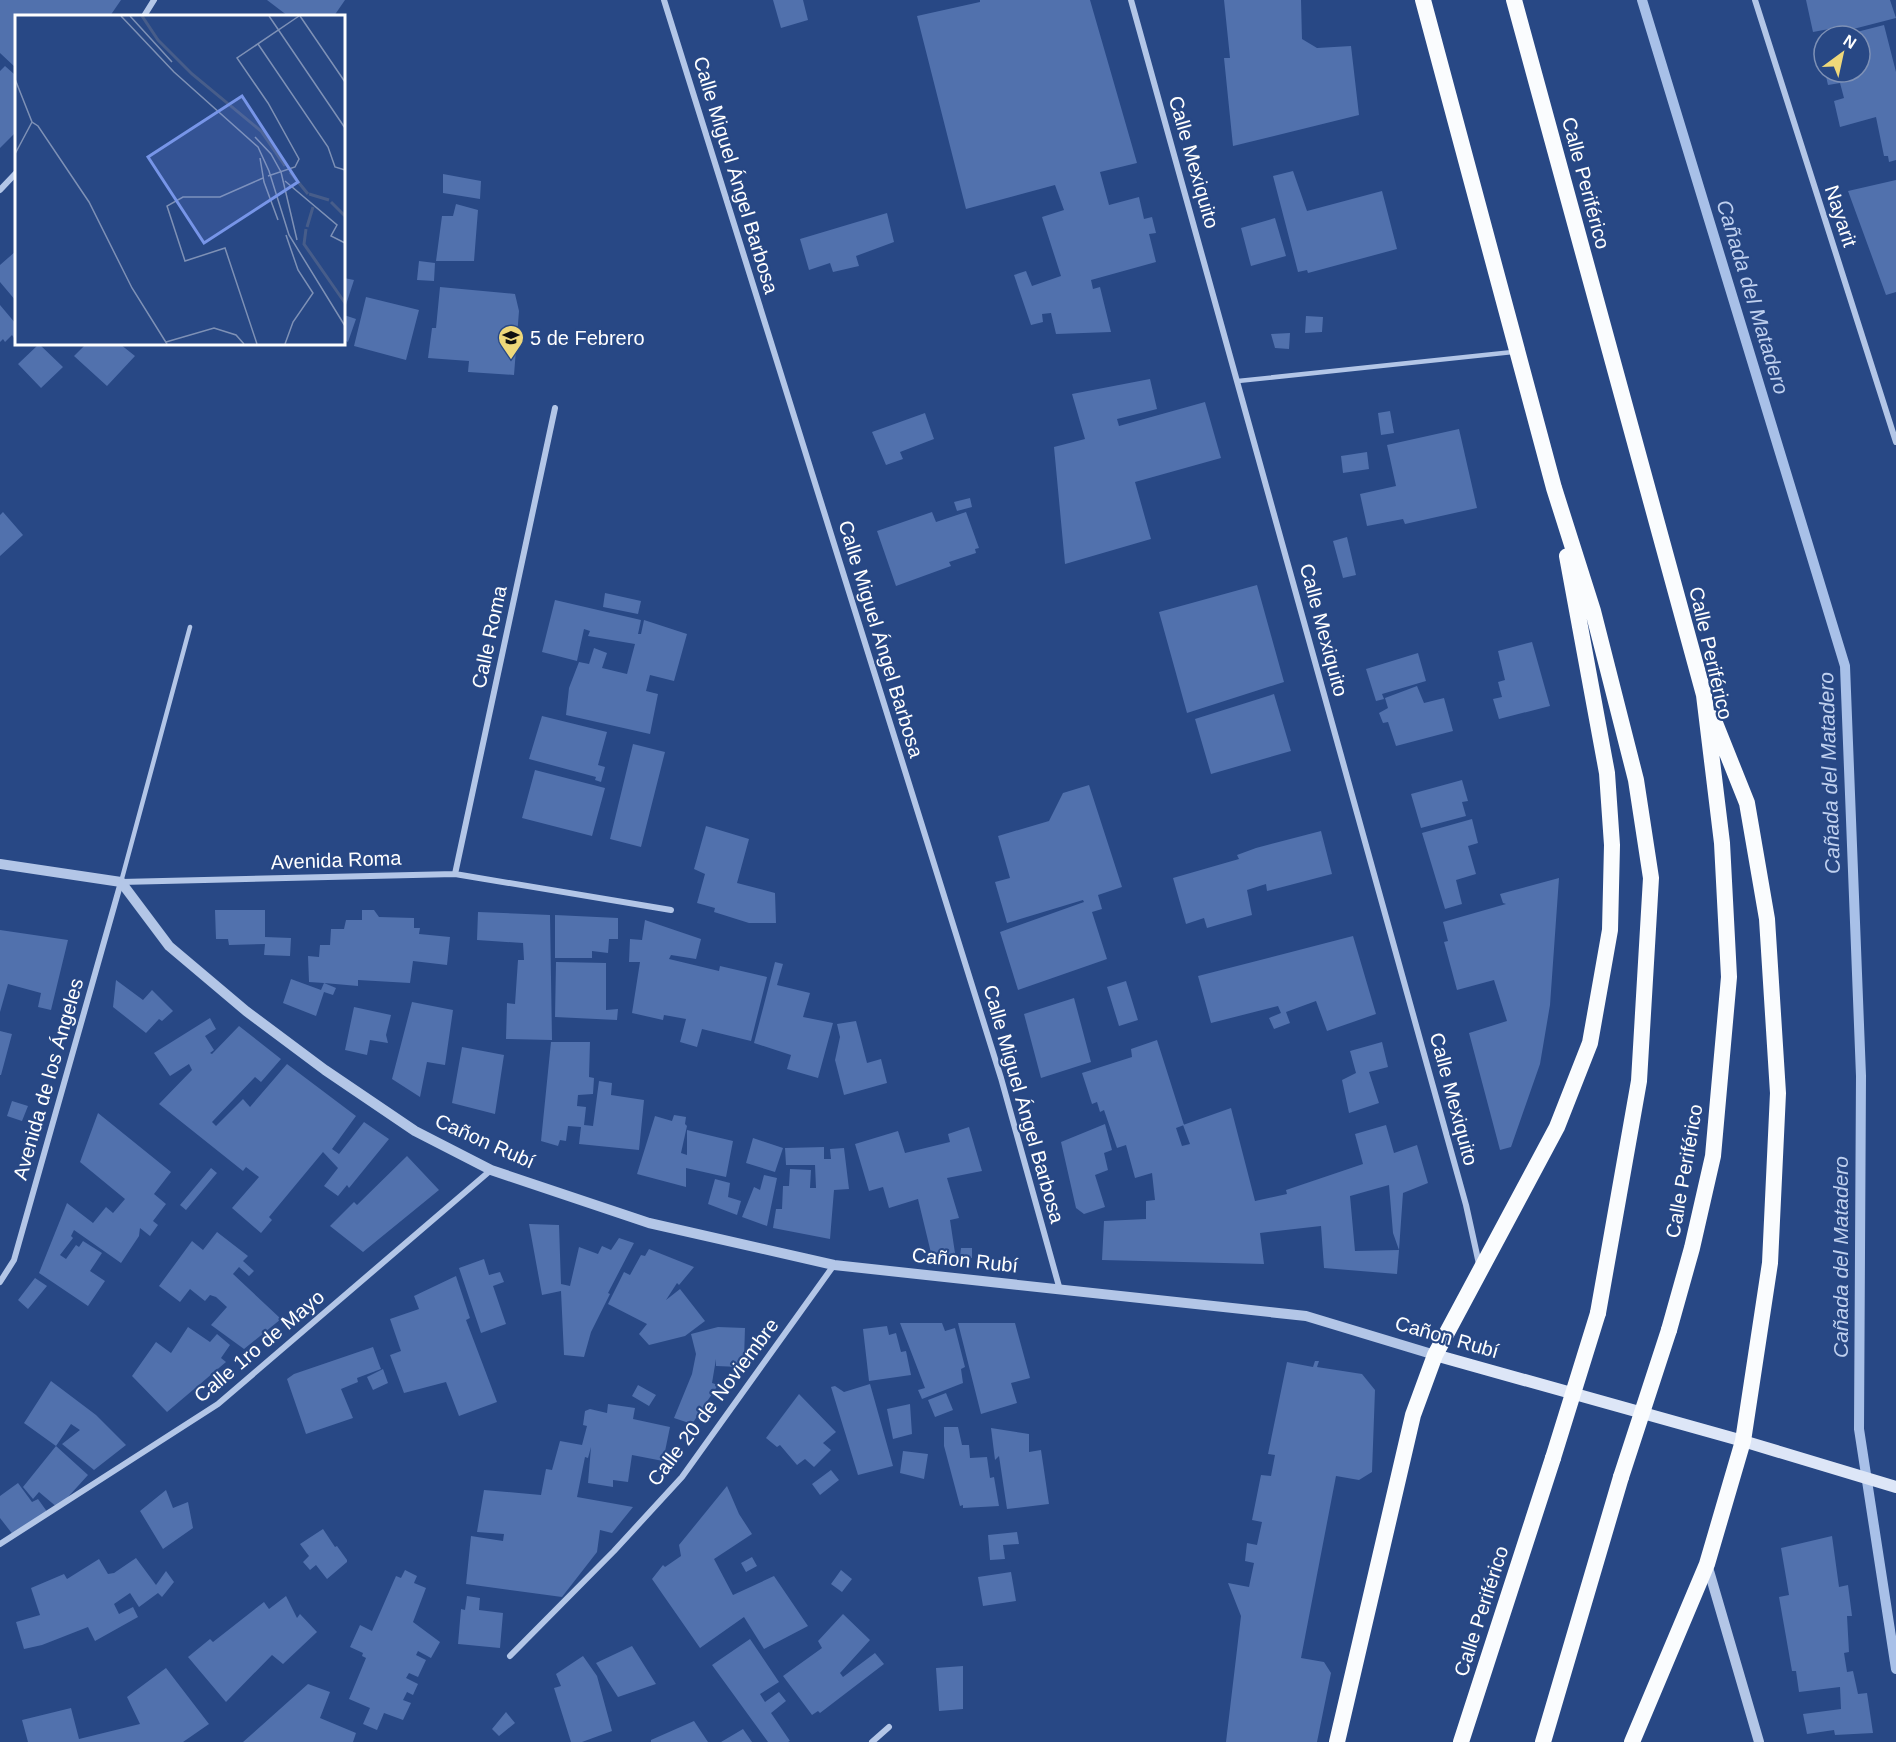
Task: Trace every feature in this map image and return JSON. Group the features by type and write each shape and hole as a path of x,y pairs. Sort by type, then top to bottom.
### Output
{"highway":[{"path":"1337,1742 1413,1415 1435,1354 1557,1127 1590,1043 1610,930 1612,845 1607,773 1554,488 1423,0"},
{"name":"Calle Periférico","path":"1514,0 1704,695 1722,843 1729,977 1713,1156 1692,1248 1543,1742"},
{"name":"Calle Periférico","path":"1461,1742 1598,1313 1639,1081 1651,878 1636,780 1593,611 1554,488"},
{"path":"1632,1742 1707,1564 1743,1441 1770,1263 1778,1093 1767,919 1747,803 1704,695"}],"main road":[{"name":"Cañon Rubí","path":"1435,1354 1896,1487"}],"street":[{"path":"145,15 154,0"},
{"name":"Calle Miguel Ángel Barbosa","path":"664,0 1001,1078 1060,1290"},
{"name":"Calle Mexiquito","path":"1131,0 1466,1205 1481,1270"},
{"name":"Nayarit","path":"1755,0 1896,442"},
{"path":"0,190 15,174"},
{"name":"Calle Roma","path":"455,874 555,408"},
{"name":"Avenida Roma","path":"0,864 122,882 455,874 671,910"},
{"name":"Cañon Rubí","path":"122,882 169,946 246,1011 325,1070 415,1131 491,1170 649,1223 834,1265 1306,1316 1435,1354"},
{"name":"Avenida de los Ángeles","path":"0,1282 14,1260 122,882"},
{"name":"Calle 1ro de Mayo","path":"0,1544 218,1404 491,1170"},
{"name":"Calle 20 de Noviembre","path":"510,1656 614,1551 682,1477 834,1265"},
{"path":"1707,1564 1759,1742"},
{"path":"872,1742 889,1727"}],"lane":[{"path":"1238,381 1519,352"},
{"path":"122,882 190,627"}],"building":[{"path":"0,0 121,0 111,15 15,15 15,67 0,53"},
{"path":"267,0 345,0 335,15 287,15"},
{"path":"773,0 803,0 808,20 781,28"},
{"path":"980,0 1090,0 1137,163 1100,172 1109,205 1139,197 1144,219 1152,217 1156,233 1149,234 1156,262 1091,280 1093,289 1100,287 1111,332 1056,334 1051,313 1042,314 1043,322 1031,325 1014,275 1026,271 1032,286 1061,276 1042,217 1064,210 1055,185 966,209 917,16 980,2"},
{"path":"1224,0 1301,0 1302,39 1317,48 1351,46 1359,115 1233,146 1224,58 1230,58"},
{"path":"1806,0 1890,0 1896,18 1872,24 1812,24 1812,27"},
{"path":"1884,25 1896,72 1896,160 1889,162 1888,156 1884,156 1876,117 1840,127 1834,101 1844,98 1840,84 1872,84 1872,28"},
{"path":"5,66 15,73 15,133 0,148 0,71"},
{"path":"1293,171 1307,211 1382,191 1397,249 1308,273 1307,270 1298,272 1273,176"},
{"path":"443,174 481,181 480,199 443,193"},
{"path":"1896,180 1896,292 1886,295 1848,191"},
{"path":"456,204 478,210 474,261 436,261 442,216 453,216"},
{"path":"887,213 894,242 856,256 859,266 833,272 830,263 809,270 800,239"},
{"path":"1275,218 1286,256 1251,266 1241,228"},
{"path":"15,252 15,300 0,282 0,265"},
{"path":"419,261 435,263 434,281 417,280"},
{"path":"345,278 354,280 345,308"},
{"path":"440,287 515,294 519,311 514,375 468,372 469,361 428,358 432,328 436,328"},
{"path":"366,297 419,310 406,360 354,346"},
{"path":"0,305 15,323 15,336 12,335 5,342 3,339 0,342"},
{"path":"345,315 356,319 348,342 345,340"},
{"path":"1306,316 1323,317 1322,332 1305,333"},
{"path":"1290,333 1289,349 1275,348 1271,334"},
{"path":"40,345 63,367 41,388 18,364"},
{"path":"85,345 121,345 135,356 107,386 74,356"},
{"path":"1150,379 1157,409 1117,419 1119,426 1205,402 1221,458 1135,482 1151,539 1065,564 1054,447 1085,439 1072,394"},
{"path":"1390,411 1394,433 1381,435 1378,413"},
{"path":"925,413 934,439 900,452 903,459 886,465 872,432"},
{"path":"1459,429 1477,508 1405,524 1403,519 1367,526 1360,494 1396,486 1387,445"},
{"path":"1367,452 1369,469 1343,473 1341,456"},
{"path":"970,498 972,507 957,511 954,502"},
{"path":"3,512 23,535 0,556 0,515"},
{"path":"932,512 936,522 966,512 979,548 975,549 976,553 949,562 951,566 896,586 877,531"},
{"path":"1347,537 1356,575 1343,578 1333,541"},
{"path":"1257,585 1284,682 1187,713 1159,612"},
{"path":"605,593 641,601 638,614 603,607"},
{"path":"555,600 641,620 638,634 641,634 644,620 687,634 674,681 650,675 646,691 658,694 650,734 566,715 569,688 579,662 589,664 594,648 607,653 602,668 627,674 635,644 588,636 590,631 584,629 577,661 542,652"},
{"path":"1532,642 1550,706 1499,719 1493,699 1502,697 1498,682 1505,680 1498,651"},
{"path":"1418,653 1426,681 1382,694 1384,699 1376,701 1366,669"},
{"path":"1417,686 1424,703 1444,698 1453,731 1396,746 1388,722 1383,723 1379,713 1388,708 1385,698"},
{"path":"1274,694 1291,751 1211,774 1195,719"},
{"path":"542,716 607,732 598,765 605,767 601,782 595,780 596,777 529,759"},
{"path":"633,744 665,752 641,847 610,839"},
{"path":"535,770 605,788 592,836 522,818"},
{"path":"1462,780 1468,801 1462,802 1466,816 1421,828 1411,794"},
{"path":"1089,785 1122,887 1098,895 1102,909 1092,912 1107,959 1018,990 1000,932 1084,902 1083,900 1007,923 995,882 1010,878 998,836 1049,821 1063,793"},
{"path":"1472,819 1478,843 1468,846 1476,874 1456,880 1462,904 1445,909 1422,833"},
{"path":"706,826 749,839 737,883 775,893 776,923 749,923 714,912 715,908 697,903 705,874 694,869"},
{"path":"1321,831 1332,874 1267,891 1266,884 1247,890 1252,915 1207,928 1204,918 1186,924 1173,878 1239,859 1237,855 1256,848"},
{"path":"1559,878 1550,1005 1540,1064 1511,1147 1500,1150 1469,1033 1507,1021 1494,980 1457,990 1444,942 1448,941 1443,922 1506,904 1503,903 1500,894"},
{"path":"215,910 265,910 265,937 291,938 290,956 264,955 265,944 229,945 228,939 216,939"},
{"path":"362,910 374,910 379,917 414,918 414,928 420,928 419,934 450,937 447,965 413,961 410,983 358,980 358,986 309,982 308,956 319,957 320,945 330,945 331,929 344,929 346,920 362,920"},
{"path":"478,912 550,915 552,1040 506,1039 507,1003 515,1004 518,960 524,960 523,943 477,940"},
{"path":"555,915 618,918 618,939 609,939 608,953 592,951 592,958 555,958"},
{"path":"645,920 701,939 696,959 671,955 669,959 719,971 720,966 767,977 751,1041 702,1029 697,1047 680,1042 686,1019 664,1015 663,1020 632,1013 640,962 629,962 630,939 642,940"},
{"path":"0,930 68,940 51,1010 38,1007 41,993 8,984 0,1012"},
{"path":"1353,936 1376,1014 1327,1031 1316,1001 1286,1012 1290,1023 1274,1029 1269,1018 1281,1013 1278,1006 1211,1023 1198,976"},
{"path":"556,962 606,963 606,1010 618,1009 617,1020 555,1017"},
{"path":"775,962 783,964 777,985 810,993 803,1017 833,1023 818,1078 787,1069 791,1055 754,1043"},
{"path":"291,979 321,990 324,983 336,988 333,995 324,992 316,1016 283,1003"},
{"path":"116,980 143,1000 152,990 173,1011 162,1021 159,1019 146,1033 113,1007"},
{"path":"1126,981 1138,1020 1119,1026 1107,987"},
{"path":"1074,998 1091,1062 1041,1078 1024,1014"},
{"path":"412,1002 453,1010 445,1065 427,1062 420,1097 392,1079"},
{"path":"354,1007 391,1015 386,1035 388,1043 370,1040 367,1055 345,1050"},
{"path":"210,1018 216,1029 205,1036 214,1050 210,1053 212,1054 239,1026 281,1059 261,1082 255,1077 212,1122 216,1126 243,1099 250,1107 287,1064 356,1116 332,1149 339,1154 364,1122 389,1139 349,1188 347,1185 338,1196 324,1186 338,1168 323,1152 269,1217 272,1220 261,1233 232,1208 259,1177 246,1167 243,1171 159,1104 192,1070 189,1064 170,1076 154,1053"},
{"path":"856,1021 867,1063 881,1059 887,1083 844,1095 835,1060 840,1037 837,1024"},
{"path":"0,1031 12,1034 1,1075 0,1075"},
{"path":"1157,1040 1184,1125 1231,1108 1255,1201 1287,1194 1286,1190 1363,1164 1355,1134 1386,1125 1394,1153 1417,1145 1428,1183 1403,1193 1399,1250 1397,1274 1324,1268 1321,1226 1260,1233 1264,1264 1102,1260 1104,1221 1146,1219 1146,1201 1155,1200 1152,1173 1135,1178 1126,1145 1117,1148 1104,1110 1100,1112 1097,1102 1092,1104 1082,1073 1132,1057 1131,1049","holes":["1183,1125 1190,1144 1182,1146 1176,1128","1389,1185 1393,1233 1399,1250 1355,1251 1350,1196"]},
{"path":"551,1042 590,1042 589,1077 594,1078 593,1094 578,1095 577,1106 586,1107 584,1125 593,1126 599,1081 612,1083 611,1095 644,1100 639,1150 579,1144 581,1127 568,1126 566,1141 560,1140 558,1146 541,1141"},
{"path":"1382,1042 1388,1067 1369,1072 1379,1103 1349,1113 1342,1080 1356,1073 1350,1051"},
{"path":"462,1047 504,1055 495,1114 452,1103"},
{"path":"12,1101 28,1106 22,1121 7,1116"},
{"path":"98,1113 171,1172 154,1194 166,1204 153,1221 158,1225 150,1236 140,1228 139,1236 121,1263 74,1230 71,1236 73,1238 60,1255 66,1259 76,1245 79,1247 83,1241 102,1253 90,1271 105,1281 88,1306 39,1273 67,1203 93,1223 106,1207 113,1213 125,1199 80,1162"},
{"path":"674,1115 686,1117 687,1126 681,1153 687,1155 687,1130 733,1141 726,1177 686,1168 686,1187 637,1174 655,1116 672,1121"},
{"path":"1105,1124 1112,1150 1104,1153 1108,1170 1095,1175 1105,1207 1084,1214 1076,1208 1061,1142"},
{"path":"969,1127 982,1171 947,1178 959,1218 950,1220 955,1253 954,1256 931,1253 918,1199 889,1208 883,1187 869,1191 855,1144 898,1131 905,1153 950,1142 948,1134"},
{"path":"753,1138 783,1148 775,1172 746,1163"},
{"path":"824,1147 824,1159 831,1159 830,1149 844,1148 849,1189 834,1190 830,1239 773,1228 776,1209 782,1209 783,1186 789,1186 790,1169 811,1170 810,1188 816,1188 815,1165 786,1165 785,1148"},
{"path":"407,1156 439,1190 363,1252 330,1226 354,1202 357,1205"},
{"path":"211,1168 217,1173 186,1210 180,1205"},
{"path":"764,1175 777,1178 767,1226 742,1217 754,1187 760,1190"},
{"path":"715,1179 730,1183 728,1197 741,1201 737,1215 708,1204"},
{"path":"529,1224 559,1225 561,1284 570,1286 579,1247 598,1254 602,1246 611,1250 619,1238 634,1243 608,1293 610,1294 591,1332 584,1357 564,1355 561,1291 542,1295"},
{"path":"217,1232 248,1256 243,1261 254,1271 249,1276 239,1267 233,1274 281,1319 244,1349 211,1325 227,1307 216,1297 210,1295 205,1301 190,1289 180,1302 159,1286 192,1241 203,1250"},
{"path":"961,1248 972,1248 972,1258 960,1257"},
{"path":"649,1249 694,1267 679,1285 677,1283 666,1300 680,1289 705,1321 685,1336 649,1345 639,1334 647,1324 608,1304 624,1272 630,1275 641,1255 645,1256"},
{"path":"484,1259 489,1275 500,1272 504,1282 493,1286 506,1324 481,1333 459,1268"},
{"path":"456,1276 470,1318 466,1320 497,1402 459,1416 446,1382 404,1393 390,1355 401,1351 390,1319 419,1309 414,1296"},
{"path":"35,1278 47,1286 28,1309 18,1300"},
{"path":"900,1323 942,1323 945,1331 955,1328 965,1367 961,1369 963,1383 922,1399 918,1390 925,1388"},
{"path":"958,1323 1015,1323 1030,1378 1011,1383 1017,1403 981,1414"},
{"path":"887,1326 889,1335 896,1333 901,1352 906,1351 911,1375 869,1381 863,1329"},
{"path":"188,1327 210,1342 217,1334 230,1345 221,1358 226,1362 167,1412 132,1376 156,1342 171,1353"},
{"path":"718,1327 745,1328 744,1359 740,1367 716,1366 716,1359 712,1383 718,1385 692,1424 674,1418 692,1374 696,1354 691,1334"},
{"path":"373,1347 381,1369 357,1378 358,1382 341,1389 353,1418 306,1434 287,1379 294,1374"},
{"path":"1315,1361 1319,1361 1317,1367 1362,1374 1375,1390 1372,1472 1359,1480 1336,1476 1301,1658 1324,1662 1331,1673 1317,1742 1226,1742 1241,1616 1228,1583 1249,1587 1254,1563 1245,1561 1247,1543 1257,1545 1262,1522 1252,1520 1261,1475 1271,1476 1275,1455 1268,1454 1287,1362 1313,1367"},
{"path":"383,1369 388,1383 373,1390 367,1377"},
{"path":"51,1381 96,1415 126,1445 94,1470 62,1444 80,1430 71,1424 56,1446 24,1423"},
{"path":"870,1384 893,1466 858,1475 831,1387 835,1386 844,1392"},
{"path":"638,1385 656,1395 649,1406 632,1396"},
{"path":"946,1393 953,1410 935,1417 928,1400"},
{"path":"799,1394 836,1432 823,1443 831,1450 814,1467 805,1459 797,1465 780,1445 777,1447 766,1438"},
{"path":"608,1404 635,1408 633,1419 670,1427 663,1461 632,1455 628,1482 613,1480 613,1487 588,1483 591,1447 588,1458 585,1457 577,1497 633,1507 612,1533 600,1530 597,1552 562,1597 466,1584 471,1536 503,1541 504,1534 477,1532 484,1490 541,1495 546,1469 552,1470 560,1441 582,1445 587,1426 583,1425 585,1411 590,1409 607,1413"},
{"path":"910,1404 912,1434 893,1439 887,1409"},
{"path":"944,1427 958,1427 962,1445 969,1445 970,1458 987,1457 990,1478 994,1477 999,1506 963,1508 963,1505 960,1506 944,1446"},
{"path":"991,1428 1029,1434 1029,1452 1041,1450 1049,1504 1007,1509 999,1456 995,1460"},
{"path":"56,1446 88,1475 58,1508 39,1492 33,1499 23,1487"},
{"path":"903,1451 928,1454 924,1479 900,1473"},
{"path":"831,1470 839,1480 820,1495 812,1484"},
{"path":"18,1483 32,1502 38,1499 48,1513 14,1536 0,1518 0,1496"},
{"path":"727,1486 739,1514 752,1534 714,1559 733,1595 774,1576 808,1626 764,1649 744,1617 700,1648 652,1579 663,1565 665,1567 681,1556 679,1545"},
{"path":"166,1490 173,1508 188,1502 193,1528 163,1549 140,1511"},
{"path":"323,1529 347,1560 327,1579 316,1565 310,1570 303,1562 309,1556 300,1544"},
{"path":"1017,1532 1019,1544 1003,1545 1005,1559 990,1560 988,1535"},
{"path":"1832,1536 1839,1587 1848,1585 1852,1616 1847,1616 1849,1652 1844,1653 1847,1672 1853,1671 1858,1694 1867,1693 1873,1733 1835,1735 1834,1730 1807,1734 1803,1714 1841,1709 1840,1687 1799,1692 1796,1671 1792,1671 1779,1597 1789,1595 1781,1548"},
{"path":"752,1557 757,1566 746,1572 741,1563"},
{"path":"136,1558 156,1585 166,1571 174,1582 162,1597 158,1593 139,1607 130,1593 114,1604 119,1614 133,1607 138,1617 95,1641 88,1627 42,1645 24,1649 16,1622 40,1615 31,1588 64,1574 67,1579 99,1559 108,1574 114,1573"},
{"path":"405,1570 417,1576 414,1583 426,1588 413,1622 440,1642 431,1658 418,1651 416,1655 426,1660 418,1677 409,1673 406,1678 418,1684 413,1695 407,1692 403,1700 411,1703 403,1720 384,1713 377,1730 363,1724 370,1708 349,1699 366,1658 362,1656 363,1653 350,1647 360,1625 372,1631 396,1576 401,1578"},
{"path":"841,1570 852,1579 842,1592 831,1584"},
{"path":"1011,1572 1016,1601 983,1606 978,1577"},
{"path":"286,1596 297,1618 300,1614 317,1632 283,1664 272,1655 226,1702 188,1657 210,1639 213,1642 264,1602 269,1609"},
{"path":"467,1596 480,1598 479,1610 503,1613 500,1648 458,1644 461,1609 465,1610"},
{"path":"843,1614 870,1640 840,1673 843,1677 875,1653 884,1664 820,1713 818,1711 812,1715 783,1676 822,1648 818,1641"},
{"path":"750,1639 779,1682 760,1694 765,1702 779,1692 786,1701 771,1713 790,1741 788,1742 768,1742 712,1665"},
{"path":"632,1646 656,1684 618,1697 596,1663"},
{"path":"583,1656 597,1676 612,1731 582,1742 571,1742 554,1688 561,1686 556,1674"},
{"path":"963,1666 963,1709 939,1711 936,1668"},
{"path":"166,1668 209,1724 183,1742 28,1742 22,1720 71,1708 79,1739 140,1724 127,1697"},
{"path":"308,1684 330,1692 320,1718 356,1733 353,1742 243,1742"},
{"path":"506,1712 515,1723 499,1736 492,1729"},
{"path":"694,1721 708,1742 651,1742 651,1740"},
{"path":"743,1729 752,1742 721,1742"}],"waterway":[{"name":"Cañada del Matadero","path":"1642,0 1845,666 1861,1076 1859,1429 1896,1669"}],"place":[{"name":"5 de Febrero","path":"511,361"}]}
